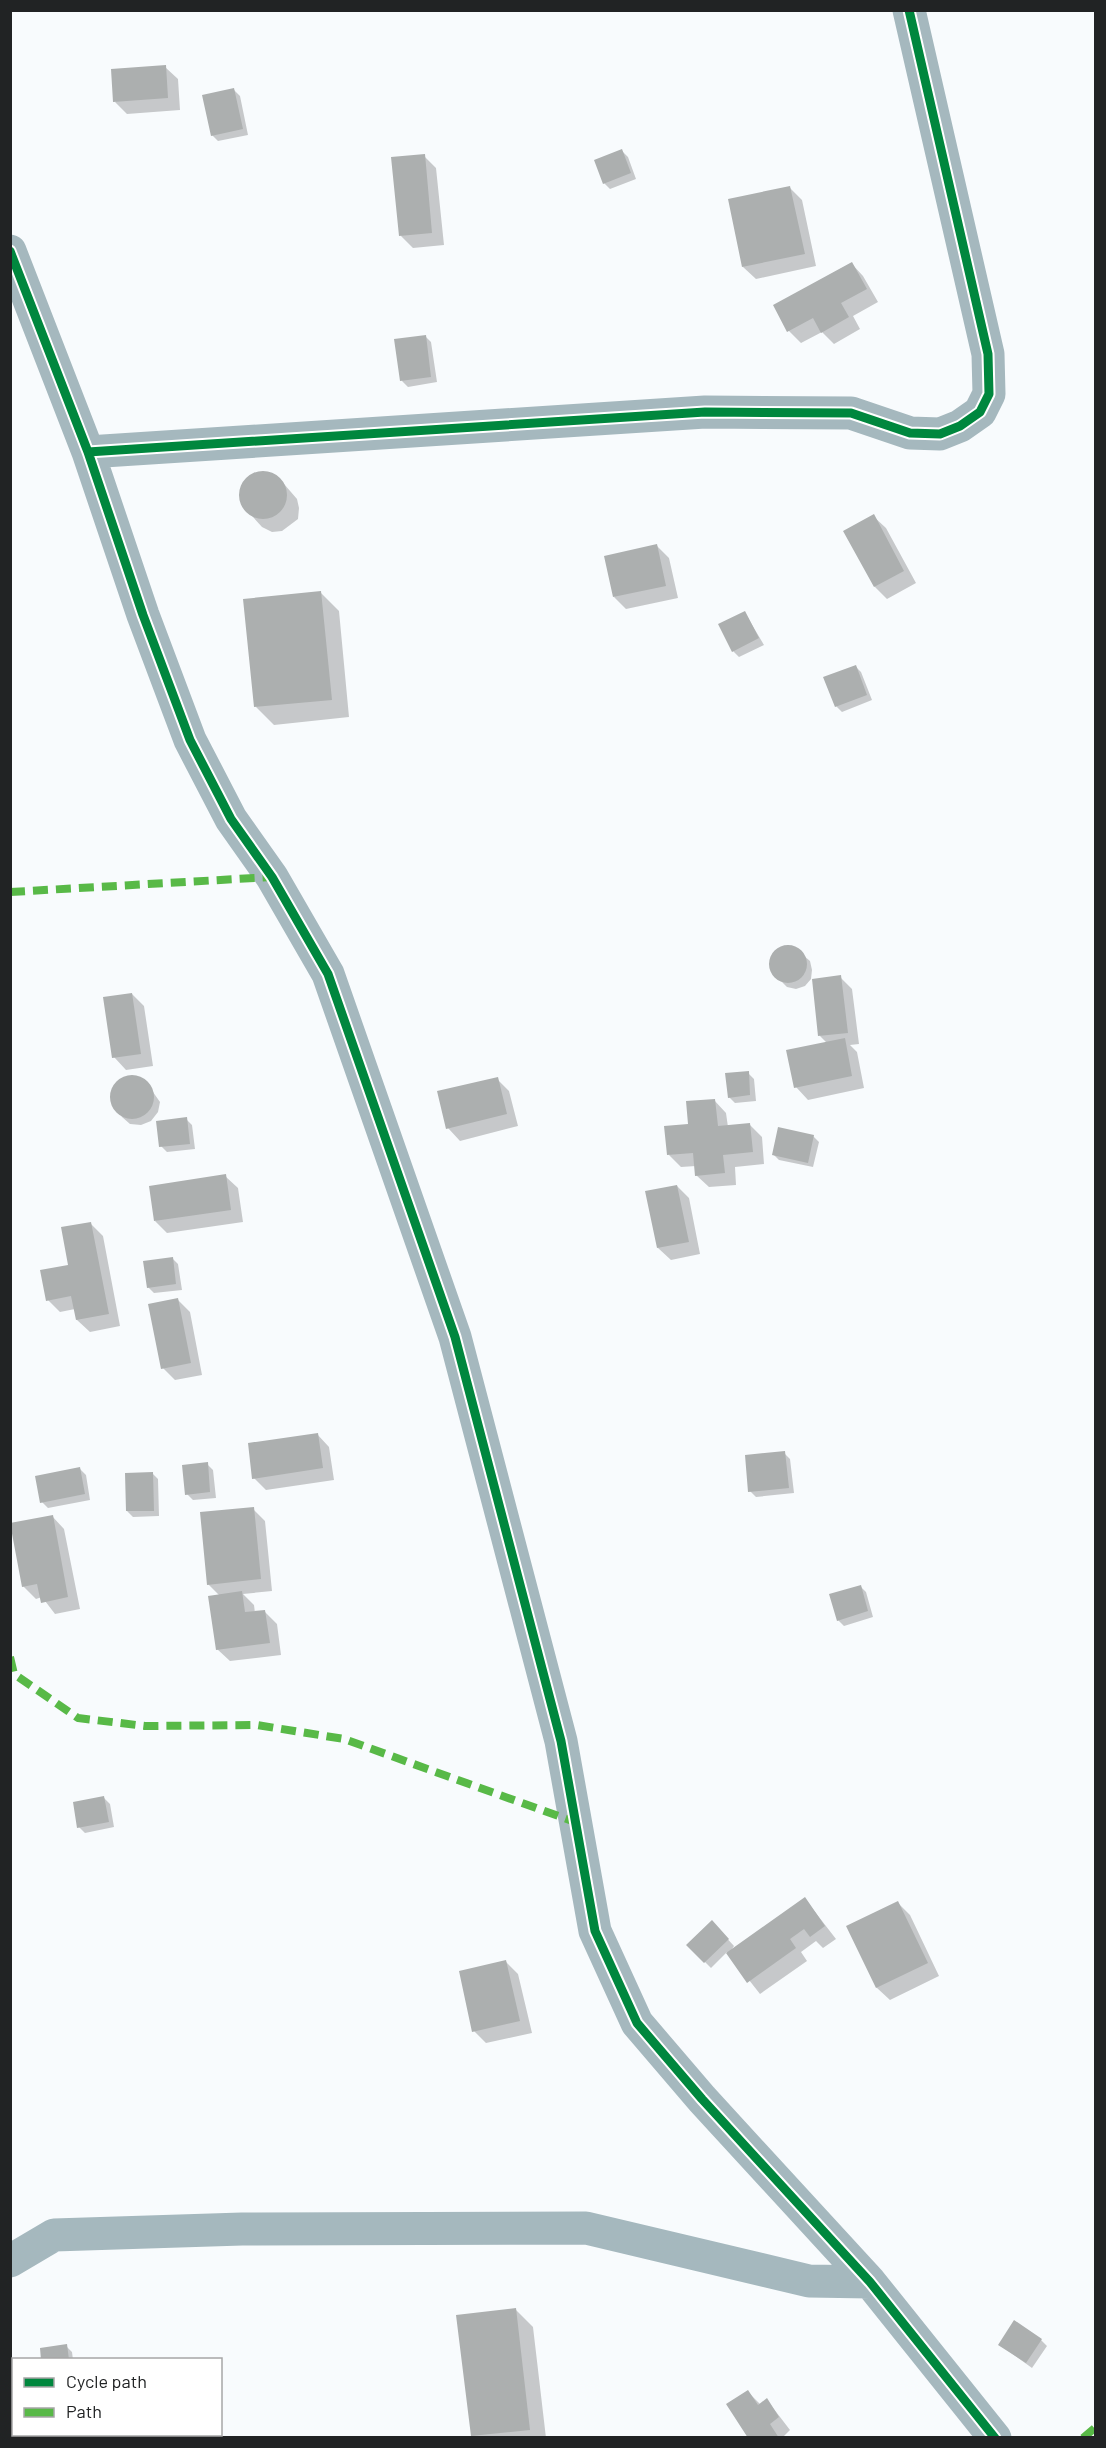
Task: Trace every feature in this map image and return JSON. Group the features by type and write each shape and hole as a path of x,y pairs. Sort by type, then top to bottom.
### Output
{"street":[{"path":"88,452 705,411 851,413 910,433 940,434 960,426 980,412 988,394 988,354 909,10"},
{"path":"10,251 88,452 143,615 190,740 231,819 272,877 328,974 455,1337 561,1741 595,1931 638,2023 702,2099 870,2282 995,2438"},
{"path":"10,2261 54,2235 242,2229 586,2228 809,2281 870,2282"}],"building":[{"path":"166,65 168,98 113,102 111,69"},
{"path":"234,88 243,129 211,136 202,95"},
{"path":"622,149 631,173 603,184 594,160"},
{"path":"425,154 432,233 399,236 391,157"},
{"path":"790,186 805,254 742,267 728,199"},
{"path":"852,262 867,289 841,303 849,317 821,333 813,318 787,332 773,305"},
{"path":"426,335 431,377 400,381 394,339"},
{"path":"258,471 268,471 280,478 287,490 287,500 280,512 268,519 258,519 243,508 239,500 239,490 250,475"},
{"path":"874,514 904,571 874,587 843,531"},
{"path":"657,544 666,586 613,597 604,556"},
{"path":"321,591 332,700 254,707 243,599"},
{"path":"745,611 759,638 732,652 718,624"},
{"path":"856,665 867,695 835,707 823,677"},
{"path":"788,945 801,951 807,964 801,977 788,983 775,977 769,964 775,951"},
{"path":"841,975 848,1033 818,1036 812,979"},
{"path":"132,993 141,1054 112,1058 103,997"},
{"path":"845,1038 852,1076 794,1088 786,1050"},
{"path":"749,1071 750,1095 728,1098 725,1073"},
{"path":"132,1075 148,1081 154,1097 148,1113 132,1119 116,1113 110,1097 116,1081"},
{"path":"498,1077 507,1114 446,1129 437,1091"},
{"path":"715,1099 718,1126 750,1123 753,1152 723,1155 725,1173 695,1176 693,1153 667,1155 664,1126 688,1124 686,1101"},
{"path":"187,1117 190,1144 159,1147 156,1121"},
{"path":"778,1127 814,1135 808,1163 772,1155"},
{"path":"226,1174 231,1210 154,1221 149,1186"},
{"path":"677,1185 689,1242 657,1248 645,1191"},
{"path":"91,1222 109,1314 76,1320 71,1296 46,1301 40,1270 68,1265 61,1227"},
{"path":"173,1257 176,1284 147,1288 143,1261"},
{"path":"178,1298 191,1363 161,1369 148,1304"},
{"path":"318,1433 323,1468 252,1479 248,1443"},
{"path":"785,1451 789,1488 748,1492 745,1455"},
{"path":"208,1462 210,1492 185,1495 182,1465"},
{"path":"80,1467 85,1494 40,1503 35,1476"},
{"path":"153,1472 154,1511 126,1511 125,1473"},
{"path":"254,1507 261,1579 207,1585 200,1512"},
{"path":"53,1515 68,1597 41,1603 37,1584 22,1587 10,1523"},
{"path":"861,1585 868,1611 837,1621 829,1594"},
{"path":"242,1591 245,1612 265,1610 270,1643 216,1650 208,1596"},
{"path":"104,1796 109,1822 77,1828 73,1802"},
{"path":"805,1897 825,1926 810,1937 804,1929 790,1939 796,1948 747,1983 726,1953"},
{"path":"898,1901 928,1963 876,1988 846,1926"},
{"path":"712,1920 729,1939 704,1963 686,1945"},
{"path":"506,1960 520,2021 472,2032 459,1971"},
{"path":"516,2308 530,2430 471,2436 456,2315"},
{"path":"1014,2320 1042,2339 1026,2363 998,2345"},
{"path":"67,2344 69,2358 41,2358 40,2348"},
{"path":"748,2390 758,2405 767,2398 779,2417 770,2424 779,2438 748,2438 726,2404"}],"marked path":[{"path":"10,892 272,877"},
{"path":"10,1657 14,1674 78,1718 145,1726 257,1725 344,1739 575,1822"},
{"path":"1083,2438 1096,2427"}],"cycle path":[{"path":"88,452 705,412 851,413 910,433 940,434 960,426 980,412 989,394 988,354 909,10"},
{"path":"10,251 88,452 143,615 190,740 231,819 272,877 328,974 455,1337 561,1741 595,1931 637,2023 702,2099 870,2282 995,2438"}]}
